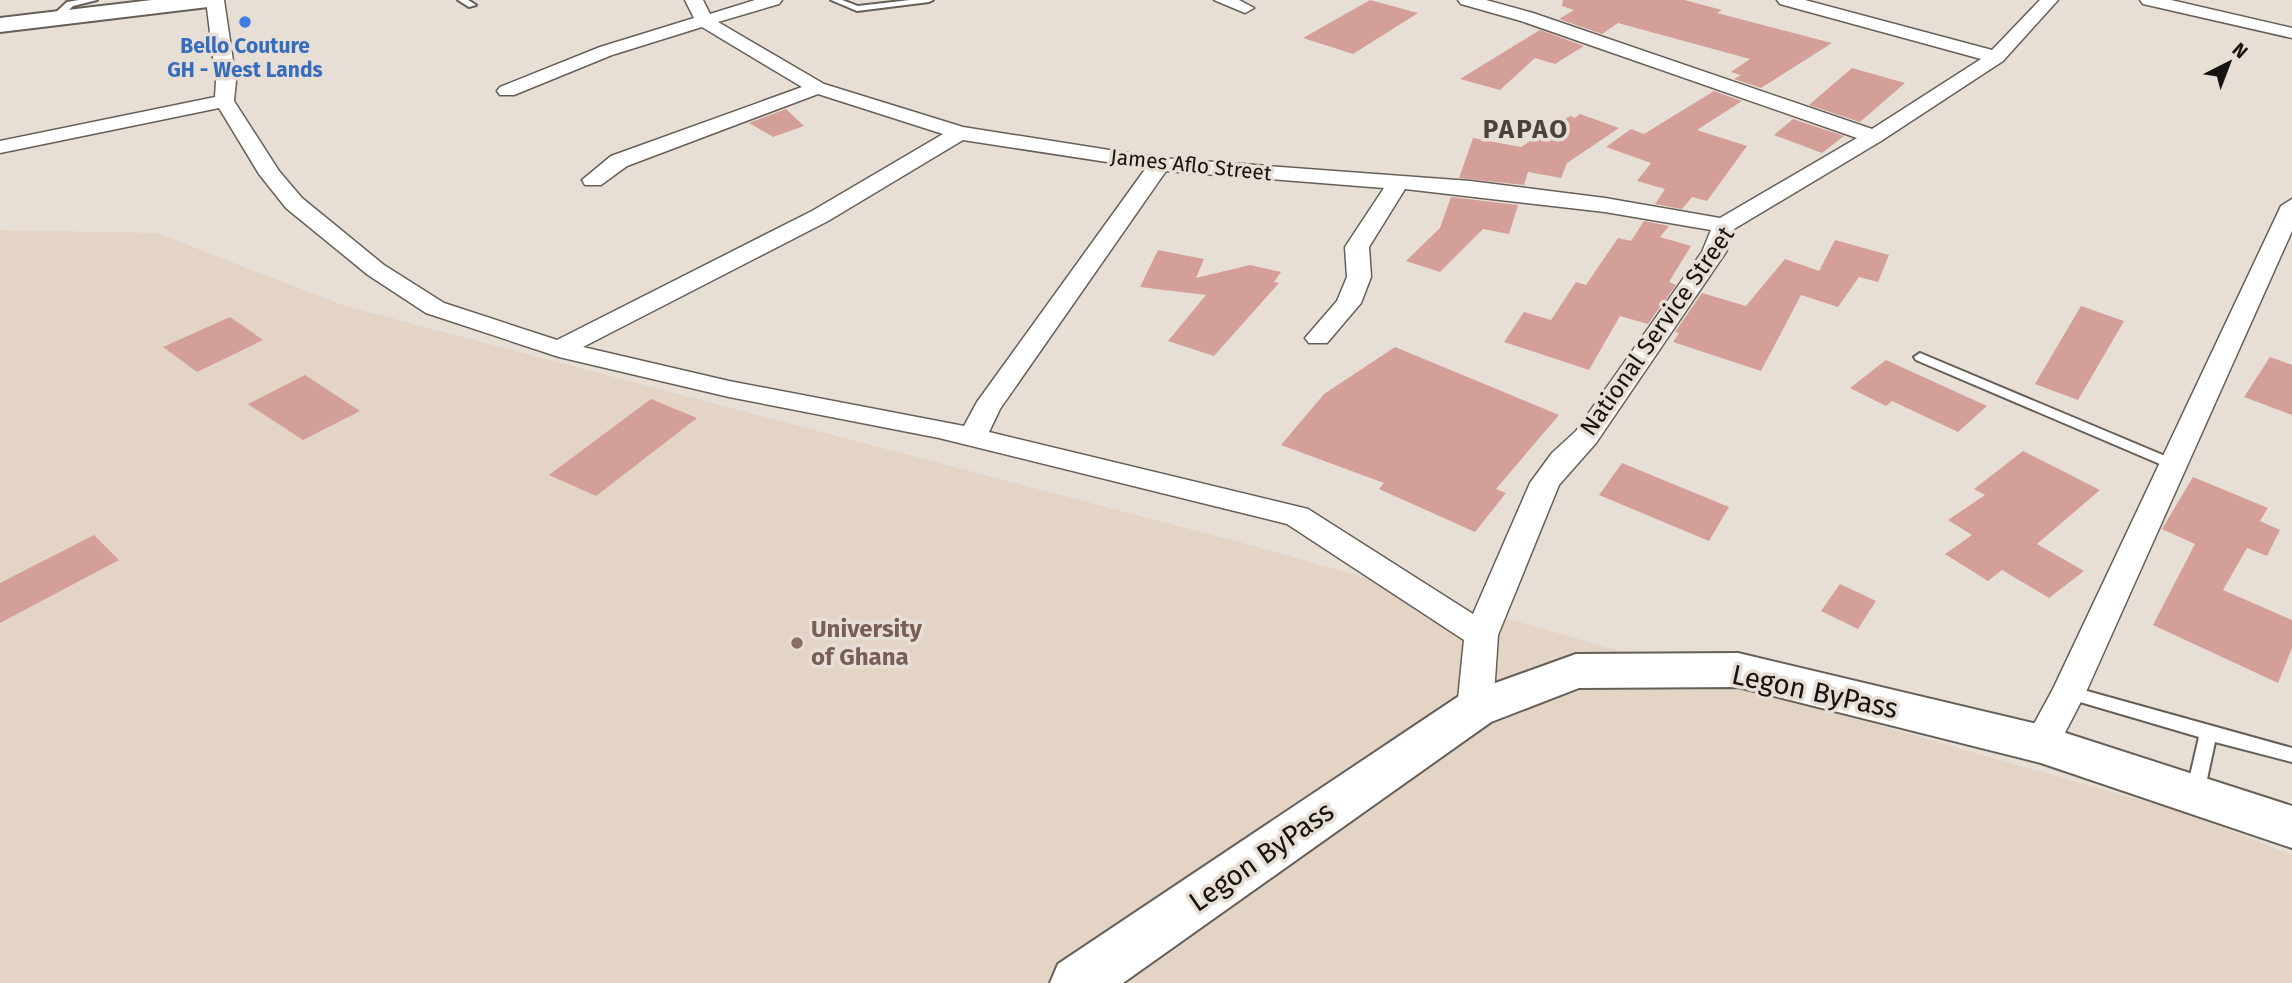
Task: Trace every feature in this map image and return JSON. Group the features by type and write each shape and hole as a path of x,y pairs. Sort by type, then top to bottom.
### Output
{"street":[{"path":"0,25 146,4 208,0"},
{"path":"215,0 226,81 224,101 270,174 294,203 326,230 376,270 422,301 452,316 559,349 729,388 972,437 1297,516 1481,635"},
{"path":"694,0 705,22"},
{"path":"507,91 606,51 773,0"},
{"path":"1223,0 1245,8"},
{"path":"1467,0 1527,17 1874,137"},
{"path":"1786,0 1996,57"},
{"name":"National Service Street","path":"1475,709 1481,635 1545,483 1562,460 1587,437 1714,252 1724,225 1874,137 1996,57 2049,0"},
{"path":"2149,0 2292,33"},
{"name":"James Aflo Street","path":"705,22 817,88 960,133 1160,164 1398,183 1605,205 1724,225"},
{"path":"593,180 619,161 817,88"},
{"path":"0,147 224,101"},
{"path":"559,349 820,216 960,133"},
{"path":"972,437 988,408 1160,164"},
{"path":"1318,338 1349,303 1359,277 1357,247 1398,183"},
{"path":"2041,744 2069,692 2292,206"},
{"name":"Legon ByPass","path":"1077,983 1475,709 1576,671 1738,670 2041,744 2292,827"}],"lane":[{"path":"54,19 70,4 93,0"},
{"path":"462,0 472,5"},
{"path":"835,0 857,9 929,0"},
{"path":"1920,357 2172,464"},
{"path":"2069,692 2292,755"},
{"path":"2195,794 2207,733"}],"shaded area":[{"name":"University of Ghana","path":"0,230 157,233 345,306 1265,549 2185,813 2292,855 2292,983 0,983"}],"building":[{"path":"1370,0 1418,13 1353,54 1303,38"},
{"path":"1563,0 1684,0 1722,10 1717,13 1832,43 1761,88 1734,79 1741,75 1731,72 1750,59 1618,23 1602,34 1559,19 1574,10 1562,6"},
{"path":"1540,30 1584,46 1555,64 1535,58 1500,90 1460,79"},
{"path":"1852,68 1905,83 1860,122 1809,105"},
{"path":"1714,91 1742,101 1697,130 1747,146 1707,201 1692,197 1682,209 1655,204 1665,189 1637,181 1651,163 1606,147 1631,129 1644,134"},
{"path":"786,109 804,126 773,137 749,123"},
{"path":"1580,114 1619,128 1567,163 1561,178 1528,172 1524,185 1459,178 1473,138 1521,147 1570,116 1575,118"},
{"path":"1793,119 1844,136 1822,153 1774,135"},
{"path":"1451,197 1518,205 1509,234 1483,229 1440,272 1406,261 1440,228"},
{"path":"1644,221 1669,226 1660,237 1691,246 1669,282 1676,285 1648,324 1620,316 1589,370 1504,342 1524,312 1551,320 1576,282 1586,285 1618,238 1631,241"},
{"path":"1835,240 1889,255 1878,282 1859,277 1838,307 1801,295 1761,371 1673,342 1679,333 1675,332 1702,293 1746,306 1785,259 1819,271"},
{"path":"1158,250 1204,259 1196,278 1250,265 1281,272 1274,282 1279,283 1214,356 1168,341 1206,295 1140,287"},
{"path":"2081,306 2124,321 2078,400 2035,384"},
{"path":"230,317 263,340 197,372 163,347"},
{"path":"1395,347 1559,415 1496,489 1506,493 1475,532 1379,489 1384,483 1281,445 1324,394"},
{"path":"2270,357 2292,365 2292,415 2244,397"},
{"path":"1886,360 1987,406 1958,432 1892,401 1886,406 1850,388"},
{"path":"305,375 360,411 303,440 248,404"},
{"path":"651,399 697,418 596,496 549,475"},
{"path":"2023,451 2100,490 2037,544 2084,571 2049,598 2002,570 1988,581 1945,554 1972,535 1948,520 1985,495 1974,489"},
{"path":"1622,463 1729,507 1709,541 1599,495"},
{"path":"2193,477 2268,508 2260,521 2280,530 2267,556 2247,548 2223,590 2292,620 2292,648 2278,683 2153,625 2195,544 2162,529"},
{"path":"94,535 119,560 0,623 0,583"},
{"path":"1840,584 1876,601 1858,629 1821,611"}],"place":[{"name":"Bello Couture GH - West Lands","path":"245,22"},
{"name":"University of Ghana","path":"797,643"}],"district":[{"name":"PAPAO","path":"1526,129"}]}
